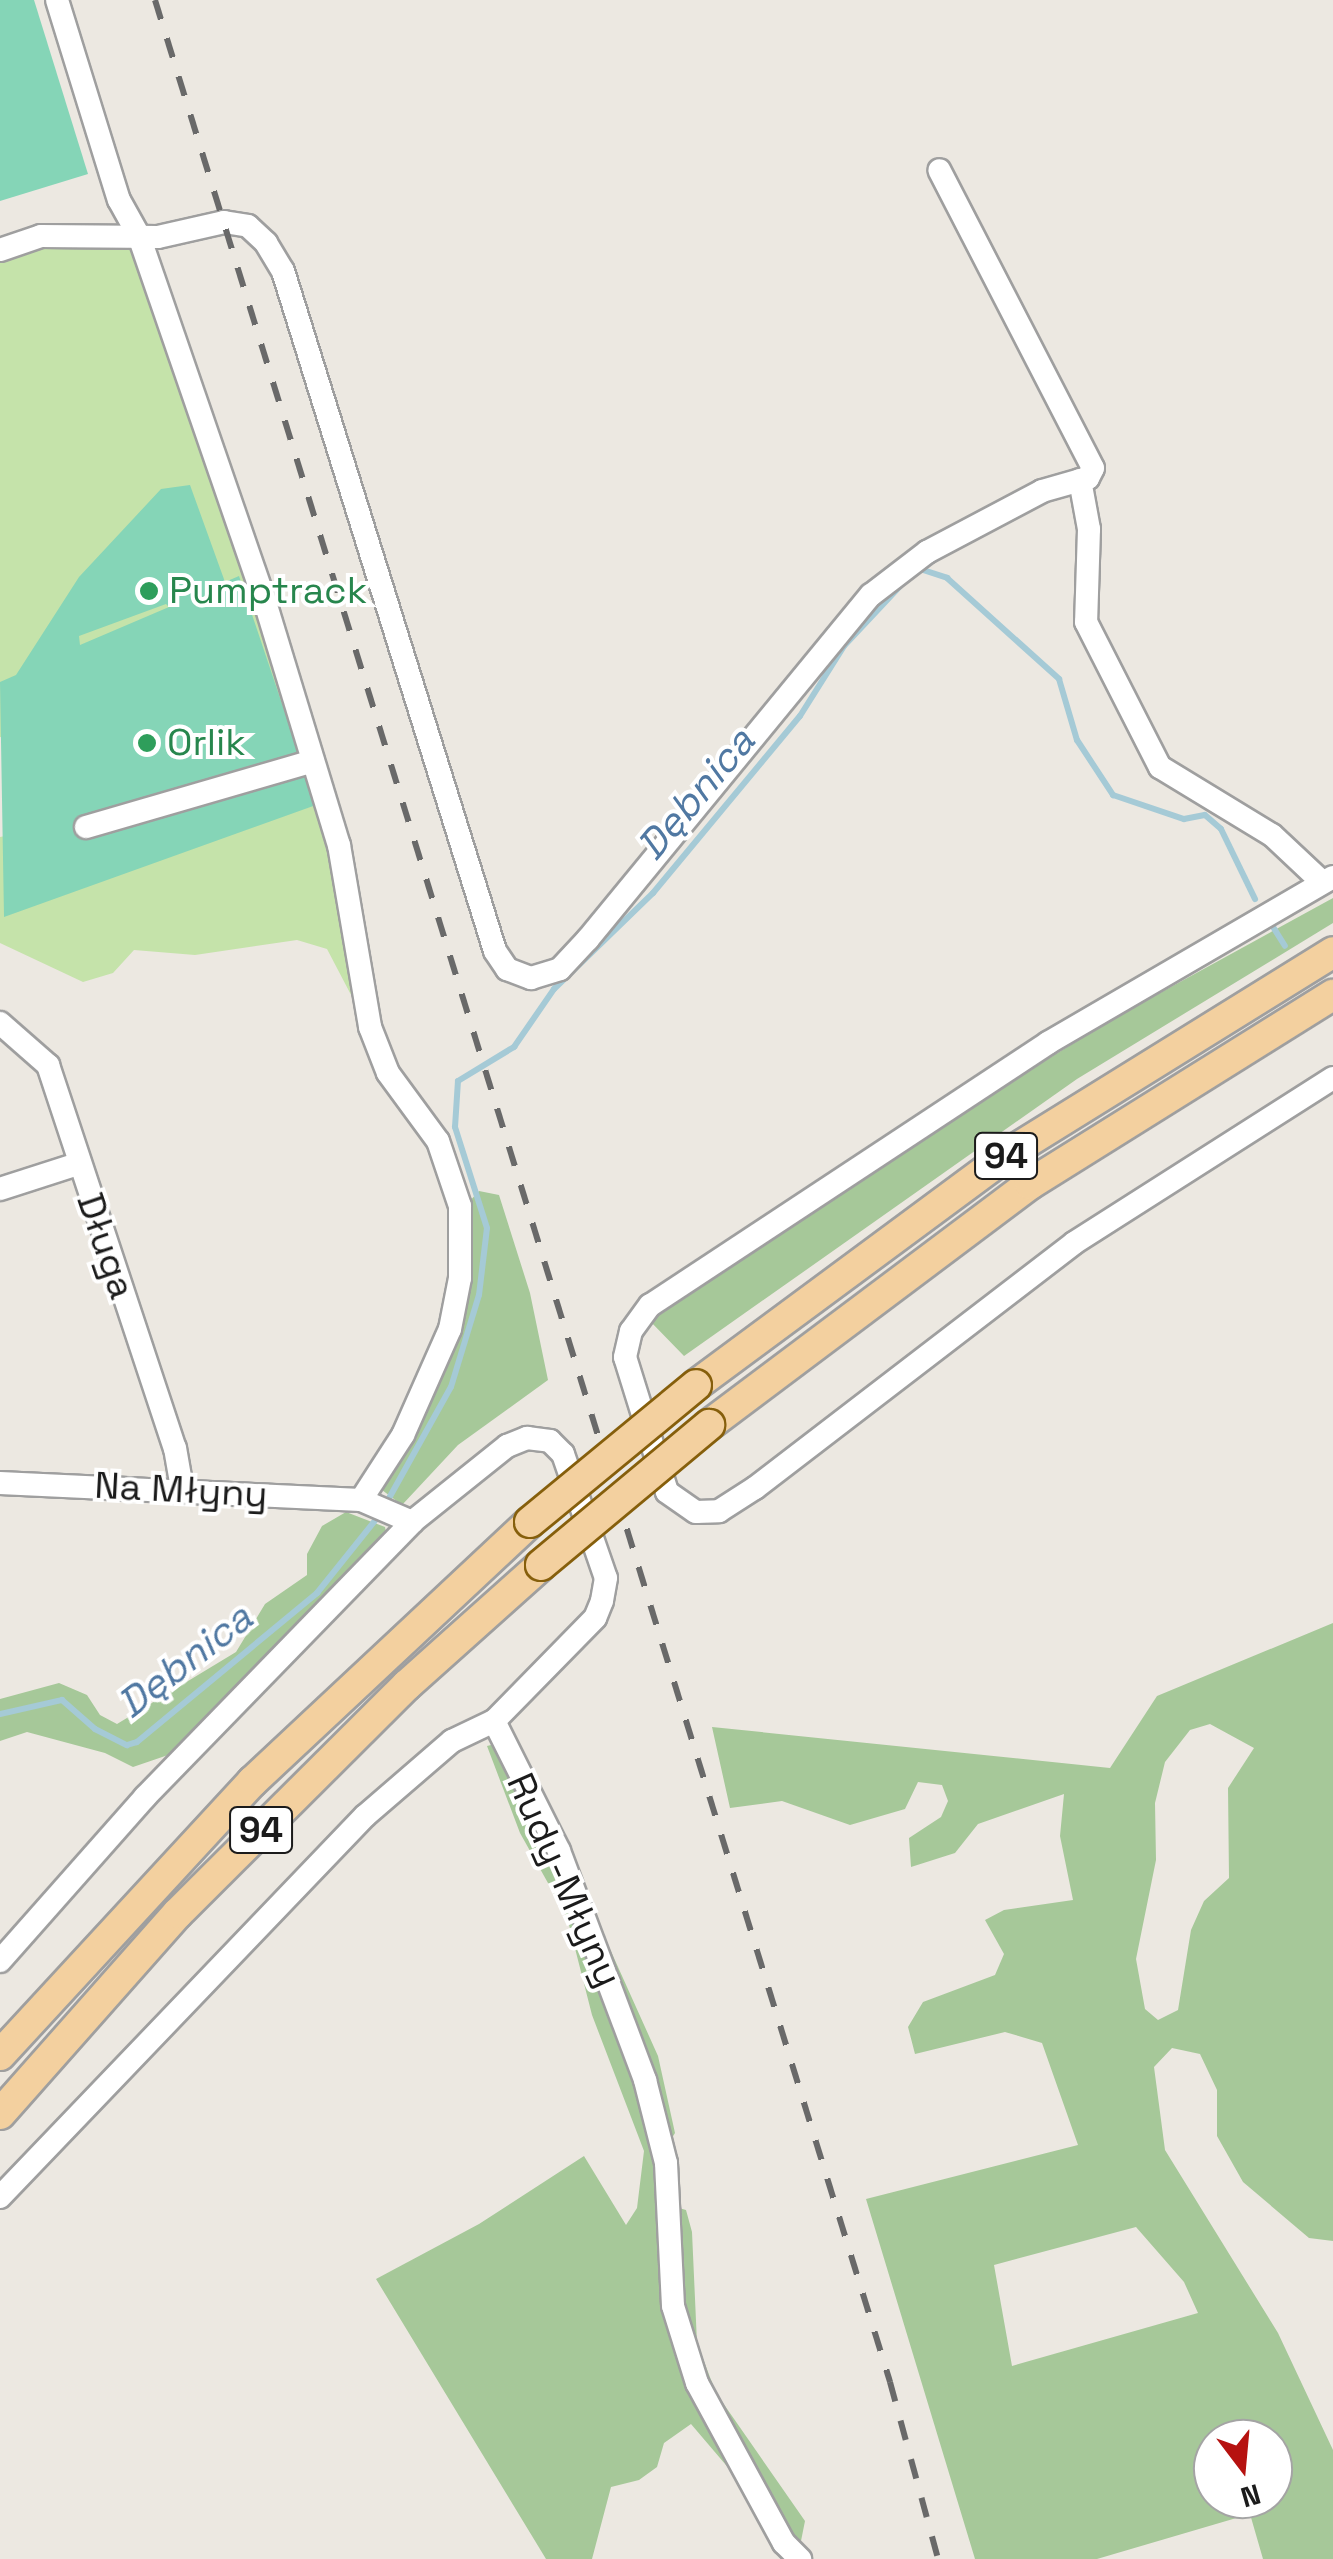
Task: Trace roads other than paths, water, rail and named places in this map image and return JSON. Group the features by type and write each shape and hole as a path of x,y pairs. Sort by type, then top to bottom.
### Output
{"main road":[{"name":"94","path":"0,2054 252,1782 530,1522 696,1386 1011,1152 1333,952"},
{"name":"94","path":"0,2114 178,1914 407,1685 541,1565 709,1425 1030,1184 1333,995"}],"street":[{"path":"57,0 119,200 139,236 313,761 357,925 370,1026 388,1073 438,1141 462,1232 450,1329 403,1435 361,1500 412,1522"},
{"path":"0,250 41,236 139,236 224,222 248,226 282,270 496,951 507,969 531,978 560,968 588,939 872,596 927,552 1042,492 1080,480 1094,468 1084,439 939,170"},
{"path":"1080,480 1090,529 1086,622 1160,767 1272,835 1327,879 1048,1043 650,1305 631,1331 625,1358 666,1492 696,1512 718,1511 755,1488 1074,1243 1333,1078"},
{"path":"86,827 313,761"},
{"name":"Długa","path":"0,1024 48,1065 175,1448 182,1488"},
{"path":"0,1189 78,1164"},
{"path":"0,1961 145,1798 412,1522 506,1446 526,1438 550,1442 563,1454 606,1578 594,1618 494,1721 452,1741 365,1816 0,2197"},
{"name":"Na Młyny","path":"0,1483 182,1488 361,1500"},
{"name":"Rudy-Młyny","path":"494,1721 559,1851 645,2080 666,2163 673,2306 697,2383 784,2542 800,2559"}],"waterway":[{"name":"Dębnica","path":"917,568 947,578 1059,679 1077,740 1113,795 1184,819 1205,815 1221,829 1255,899"},
{"name":"Dębnica","path":"388,1500 451,1387 479,1295 487,1228 455,1127 458,1081 514,1047 554,989 653,893 800,716 844,646 901,585"},
{"name":"Dębnica","path":"1270,922 1285,946"},
{"name":"Dębnica","path":"0,1714 62,1700 95,1729 127,1745 137,1742 317,1593 377,1518"}],"railway":[{"path":"155,0 890,2382 938,2559"}],"place":[{"name":"Pumptrack","path":"149,591"},
{"name":"Orlik","path":"147,743"}]}
